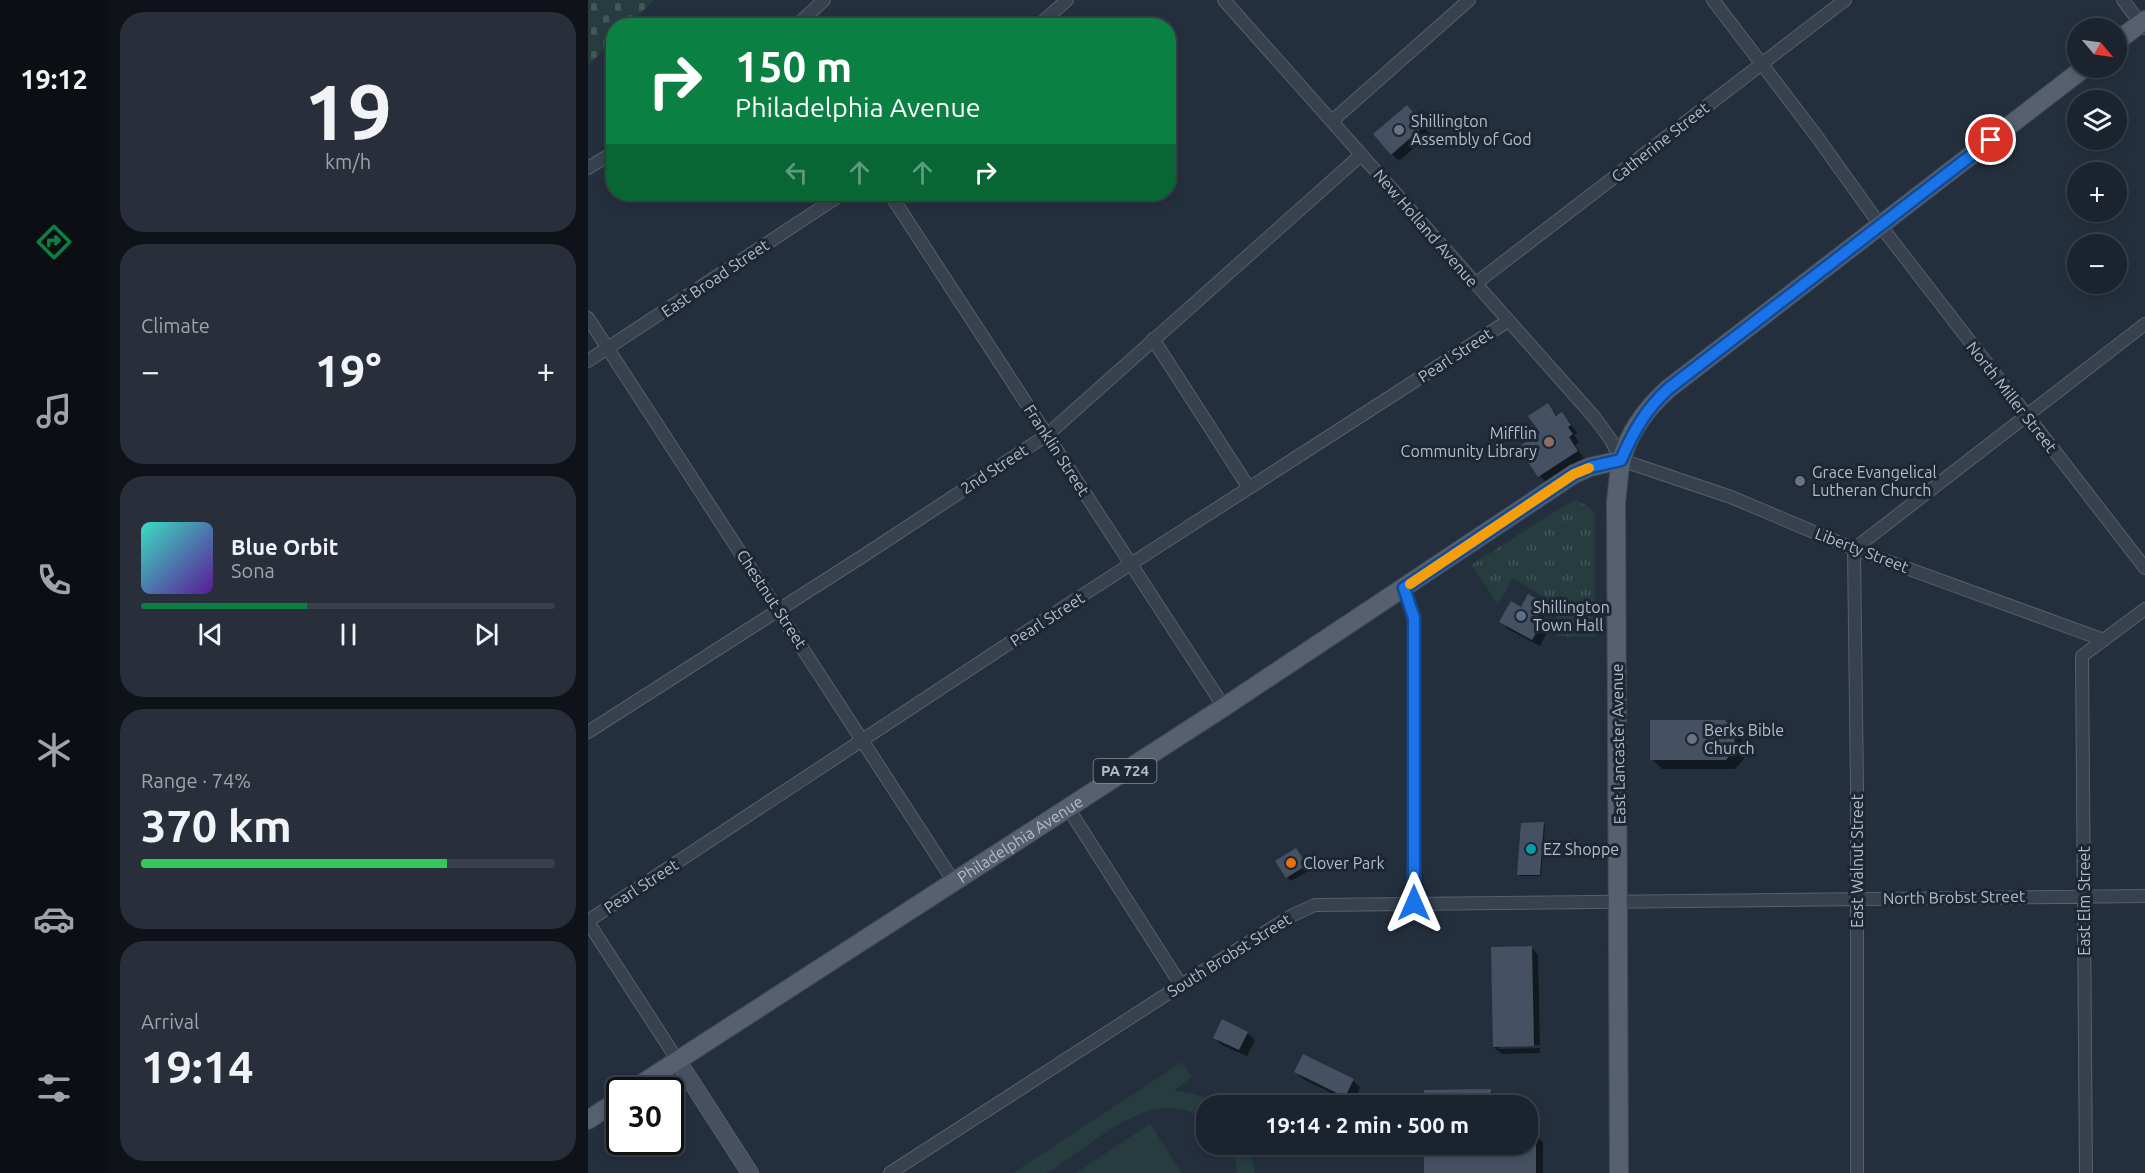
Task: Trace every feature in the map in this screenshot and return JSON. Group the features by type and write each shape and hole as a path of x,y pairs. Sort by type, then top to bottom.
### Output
{"main road":[{"path":"2127,35 2144,24"},
{"name":"East Lancaster Avenue","path":"1619,1173 1616,502 1621,460 1630,437 1656,399 2071,78"},
{"name":"Philadelphia Avenue","path":"653,1077 1224,707 1574,474 1590,467 1621,460"},
{"path":"588,1120 606,1108"}],"street":[{"path":"805,18 824,0"},
{"path":"1047,18 1067,0"},
{"name":"New Holland Avenue","path":"1224,0 1595,418 1611,440 1621,460"},
{"path":"1332,122 1469,0"},
{"name":"North Miller Street","path":"1713,0 1815,134 1880,225 2145,568"},
{"name":"Catherine Street","path":"1475,284 1845,0"},
{"path":"2123,0 2144,24"},
{"name":"2nd Street","path":"588,732 1047,435 1361,154"},
{"path":"588,168 606,157"},
{"name":"East Broad Street","path":"588,361 831,201"},
{"name":"Franklin Street","path":"895,201 1224,707"},
{"name":"Chestnut Street","path":"588,318 954,882"},
{"name":"Pearl Street","path":"588,921 862,739 1508,321"},
{"path":"1854,549 2145,324"},
{"path":"1153,339 1249,488"},
{"name":"Liberty Street","path":"1621,460 1749,504 1854,549 2104,640"},
{"name":"East Walnut Street","path":"1854,549 1857,1173"},
{"path":"1404,588 1414,618 1414,903"},
{"path":"2104,640 2145,609"},
{"name":"East Elm Street","path":"2086,1173 2082,656 2104,640"},
{"path":"1068,808 1181,985"},
{"name":"North Brobst Street","path":"1618,902 2145,896"},
{"name":"South Brobst Street","path":"890,1173 1181,985 1293,915 1315,905 1618,902"},
{"path":"588,921 750,1173"}],"green space":[{"path":"588,0 654,0 635,18 606,18 606,47 588,66"},
{"path":"1576,500 1589,507 1595,515 1595,637 1556,636 1556,605 1513,578 1498,604 1471,565"},
{"path":"1182,1062 1192,1077 1174,1090 1198,1095 1196,1095 1196,1115 1170,1108 1152,1110 1134,1116 1100,1136 1048,1172 1013,1173"},
{"path":"1150,1124 1182,1173 1076,1173"},
{"path":"1233,1155 1251,1155 1255,1173 1237,1173"}],"building":[{"name":"Shillington Assembly of God","path":"1407,105 1424,126 1391,155 1373,134"},
{"name":"Mifflin Community Library","path":"1548,403 1556,416 1562,412 1571,425 1568,427 1573,434 1569,437 1578,451 1538,477 1518,447 1540,433 1528,416"},
{"name":"Shillington Town Hall","path":"1528,594 1541,601 1534,613 1544,619 1532,640 1499,622 1511,601 1521,607"},
{"name":"Berks Bible Church","path":"1650,720 1725,720 1734,730 1735,749 1726,760 1650,760"},
{"name":"EZ Shoppe","path":"1544,822 1540,875 1517,875 1521,823"},
{"name":"Clover Park","path":"1296,848 1307,865 1286,878 1275,861"},
{"path":"1532,946 1534,1046 1493,1047 1491,947"},
{"path":"1222,1019 1248,1032 1239,1050 1213,1038"},
{"path":"1303,1054 1354,1079 1346,1095 1341,1095 1294,1072"},
{"path":"1491,1089 1491,1095 1424,1095 1424,1090"},
{"path":"1424,1155 1536,1155 1536,1173 1424,1173"}],"slow traffic":[{"path":"1410,584 1574,474 1589,468"}],"place":[{"name":"Shillington Assembly of God","path":"1399,130"},
{"name":"Mifflin Community Library","path":"1549,442"},
{"name":"Grace Evangelical Lutheran Church","path":"1800,481"},
{"name":"Shillington Town Hall","path":"1521,616"},
{"name":"Berks Bible Church","path":"1692,739"},
{"name":"EZ Shoppe","path":"1531,849"},
{"name":"Clover Park","path":"1291,863"}],"route":[{"path":"1414,903 1414,618 1404,588 1574,474 1590,467 1621,460 1630,437 1656,399 1991,140"}]}
